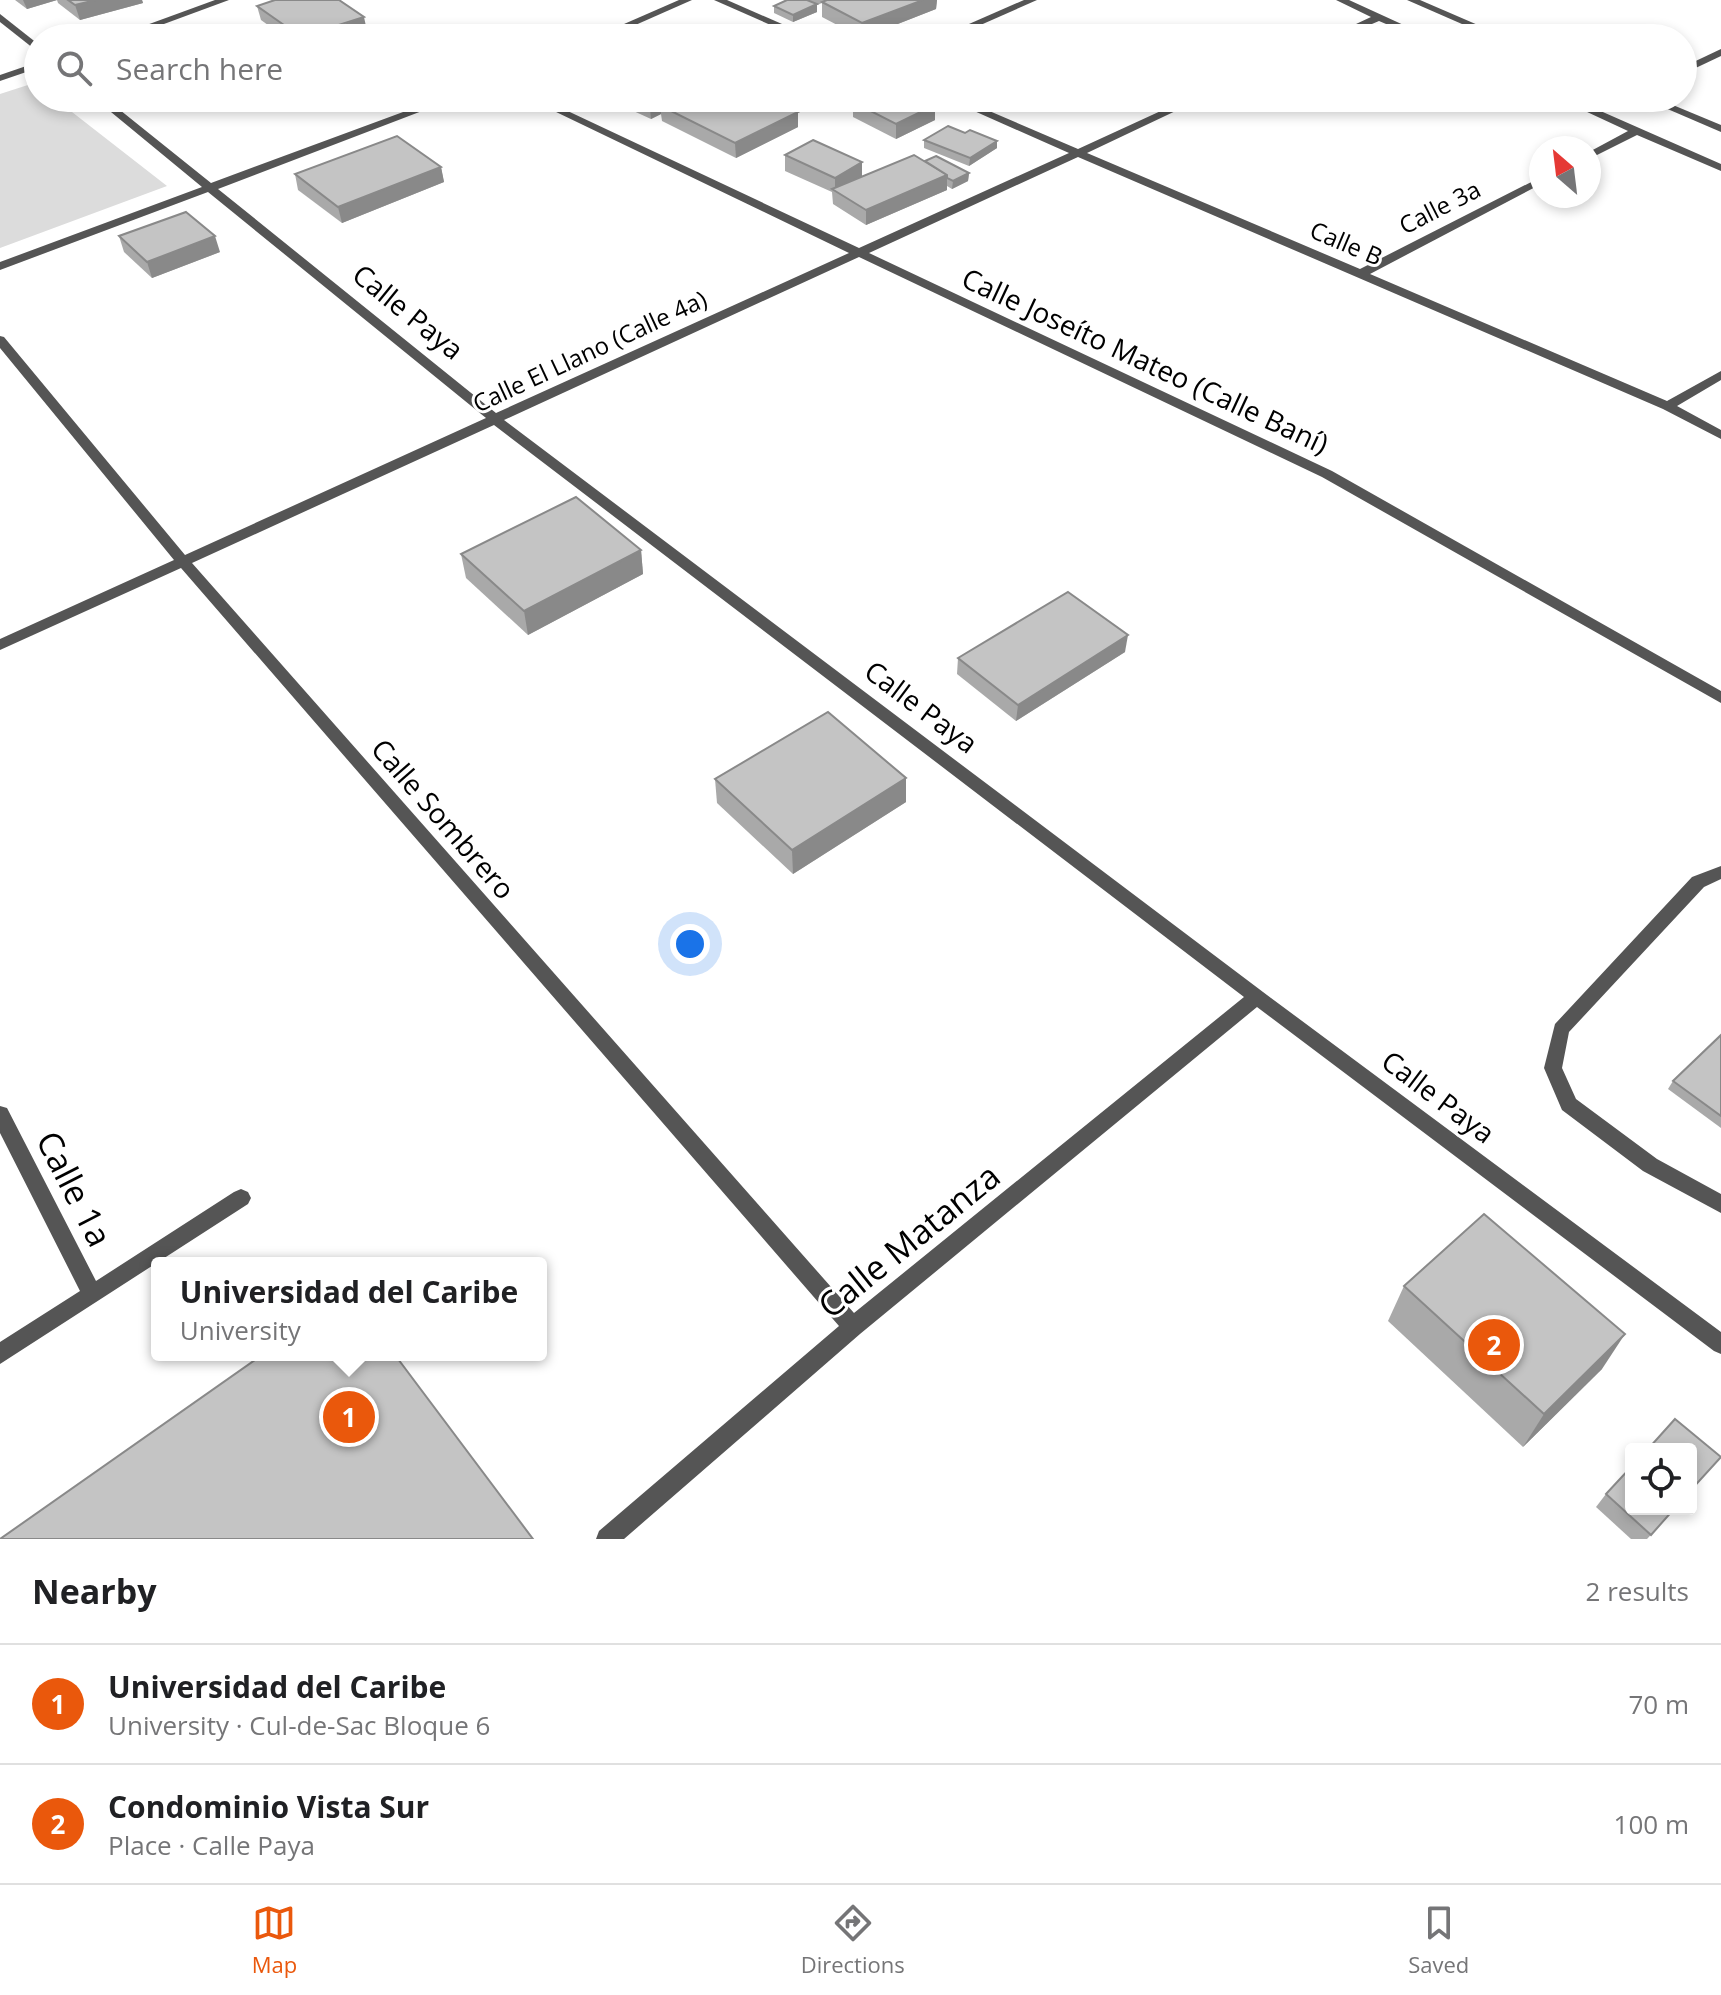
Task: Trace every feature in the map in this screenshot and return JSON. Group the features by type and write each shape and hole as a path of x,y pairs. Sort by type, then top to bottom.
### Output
{"street":[{"path":"156,24 224,0"},
{"path":"630,24 687,0"},
{"path":"719,0 776,24"},
{"path":"975,24 1032,0"},
{"path":"1341,0 1395,24"},
{"path":"1412,0 1469,24"},
{"path":"0,17 24,37"},
{"path":"1363,24 1379,17"},
{"path":"1697,64 1721,52"},
{"path":"0,78 24,70"},
{"name":"Calle Paya","path":"117,112 496,420 1721,1344"},
{"path":"0,266 415,112"},
{"name":"Calle Joseíto Mateo (Calle Baní)","path":"562,112 1327,474 1721,698"},
{"name":"Calle B","path":"983,112 1668,406 1721,435"},
{"name":"Calle El Llano (Calle 4a)","path":"0,645 1167,112"},
{"path":"1594,112 1721,168"},
{"path":"1680,112 1721,129"},
{"path":"1601,150 1637,131"},
{"name":"Calle 3a","path":"1360,274 1529,186"},
{"name":"Calle Sombrero","path":"0,340 183,562 853,1327"},
{"path":"1668,406 1721,375"},
{"path":"1721,872 1698,882 1561,1029 1553,1068 1569,1104 1650,1165 1721,1204"},
{"name":"Calle Matanza","path":"607,1539 853,1327 1257,997"},
{"name":"Calle 1a","path":"0,1114 92,1293"},
{"path":"0,1354 241,1198"}],"shaded area":[{"path":"24,86 24,112 72,112 167,186 0,248 0,94"}],"building":[{"path":"68,0 96,0 75,5"},
{"path":"275,0 339,0 364,17 342,24 283,24 257,6"},
{"path":"787,0 807,0 817,4 793,15 774,6"},
{"path":"923,0 862,23 822,2"},
{"path":"673,112 798,112 735,143"},
{"path":"873,112 921,112 896,124"},
{"path":"948,126 965,133 970,130 997,141 970,158 924,140"},
{"path":"397,136 441,167 338,207 295,174"},
{"path":"813,140 862,162 835,178 785,155"},
{"path":"914,155 947,175 866,210 832,189"},
{"path":"936,156 969,173 953,181 947,178 925,161"},
{"path":"186,212 215,236 147,262 119,236"},
{"path":"576,497 641,550 524,611 461,554"},
{"path":"1068,592 1128,635 1018,705 958,658"},
{"path":"828,712 906,778 792,850 715,779"},
{"path":"1721,1035 1721,1116 1673,1081"},
{"path":"1484,1214 1625,1334 1544,1414 1404,1286"},
{"path":"253,1361 400,1361 533,1539 0,1539"},
{"path":"1675,1419 1721,1457 1697,1483 1697,1443 1653,1443"},
{"path":"1625,1473 1625,1511 1606,1494"},
{"path":"1629,1515 1669,1515 1651,1535"}],"place":[{"name":"Condominio Vista Sur","path":"1494,1345"},
{"name":"Universidad del Caribe","path":"349,1417"}]}
